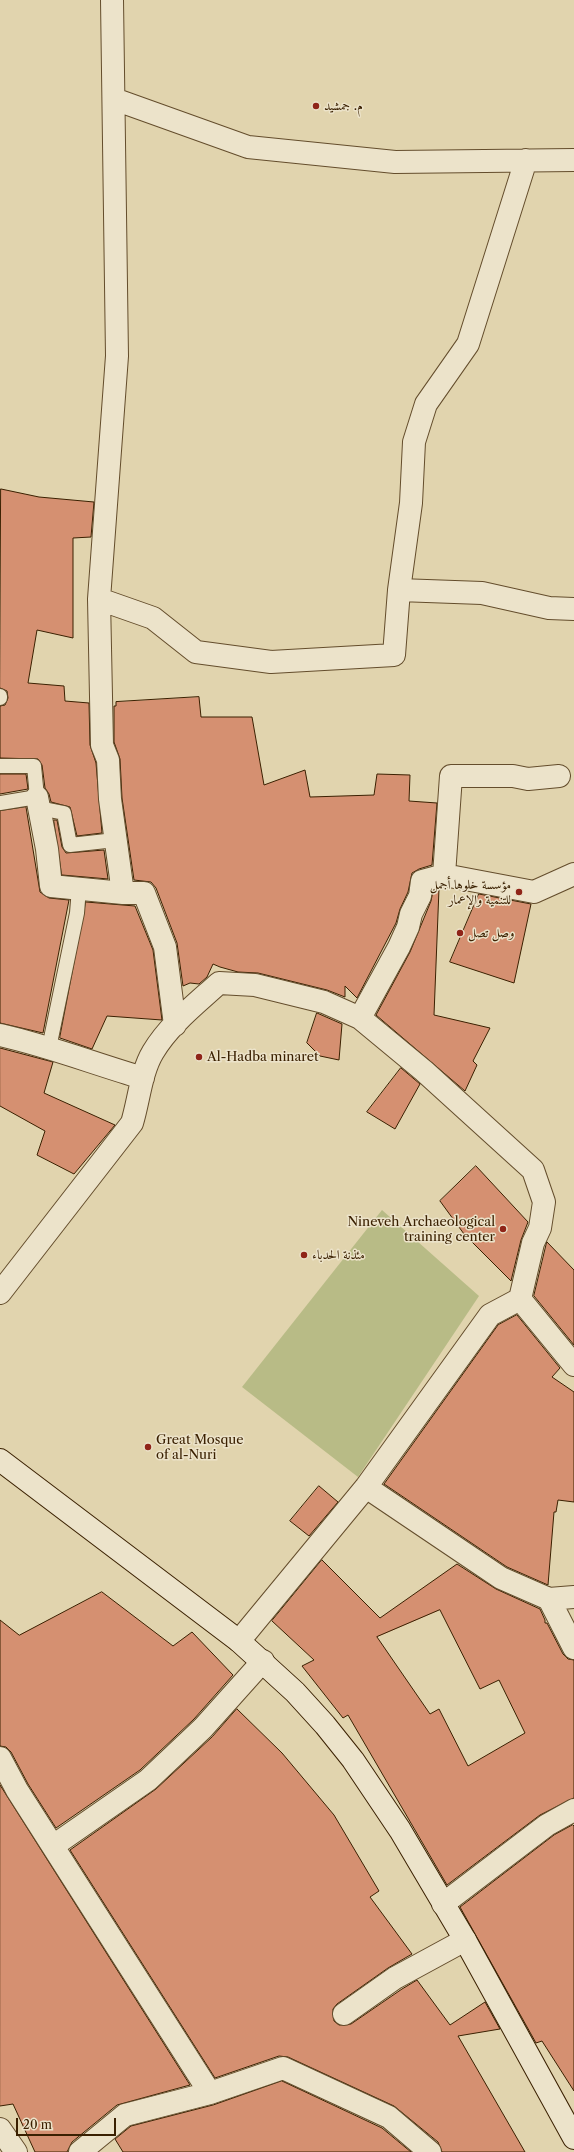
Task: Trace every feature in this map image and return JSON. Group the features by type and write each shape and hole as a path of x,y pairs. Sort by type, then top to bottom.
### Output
{"street":[{"path":"112,0 117,356 99,599 102,745 108,760 123,893"},
{"path":"114,98 248,147 395,162 574,160"},
{"path":"99,599 153,618 196,652 271,662 394,655 399,590 411,503 414,442 426,404 468,344 526,160"},
{"path":"399,590 482,593 550,608 574,609"},
{"path":"444,875 451,776 513,776 528,779 559,776"},
{"path":"38,803 51,886 123,893 144,893 165,947 175,1025"},
{"path":"360,1018 408,927 411,914 420,896 422,881 444,875 534,892 574,874"},
{"path":"0,1293 132,1123 139,1101 143,1078 153,1052 175,1025 219,983 255,985 324,1002 360,1018 424,1071 533,1170 544,1202 540,1228 533,1243 520,1299 490,1315 366,1488 239,1641"},
{"path":"0,1035 49,1048 143,1078"},
{"path":"520,1299 574,1364"},
{"path":"0,1460 239,1641 263,1661 320,1720 353,1760 400,1830 465,1940 574,2138"},
{"path":"366,1488 501,1578 549,1599 574,1597"},
{"path":"549,1599 574,1648"},
{"path":"53,1846 148,1780 203,1728 263,1661"},
{"path":"0,1758 17,1790 210,2093"},
{"path":"443,1904 547,1825 574,1810"},
{"path":"344,2014 395,1978 465,1940"},
{"path":"80,2152 125,2115 210,2093 283,2068 389,2117 430,2152"},
{"path":"0,2129 16,2152"}],"lane":[{"path":"0,766 34,766 38,803"},
{"path":"0,803 38,803 64,813 70,846 116,840"},
{"path":"49,1048 77,912 79,888"}],"green space":[{"path":"382,1210 479,1296 358,1477 242,1387"}],"building":[{"path":"1,489 39,497 94,502 91,537 73,538 73,638 37,630 28,683 64,686 65,701 89,703 90,745 96,763 102,833 77,836 70,807 51,802 49,794 45,788 42,765 38,759 0,758 0,706 5,705 8,698 7,691 0,688"},
{"path":"199,697 201,717 252,717 264,785 305,770 310,797 374,795 377,774 410,775 409,801 437,803 432,865 412,873 408,892 400,909 396,923 357,998 345,986 345,997 327,990 258,973 238,972 213,964 207,977 199,984 190,983 183,986 177,943 156,888 151,882 134,880 122,798 120,759 114,742 114,706 116,706 116,702"},
{"path":"0,774 26,774 28,789 0,794"},
{"path":"26,807 40,892 49,898 69,900 43,1033 0,1023 0,811"},
{"path":"54,820 57,820 62,847 66,853 104,850 108,879 62,875"},
{"path":"439,889 434,1015 490,1028 473,1061 477,1065 465,1091 376,1015 410,952 431,901 433,891"},
{"path":"479,894 531,904 514,983 450,962"},
{"path":"86,902 135,906 153,950 162,1020 107,1016 92,1049 60,1038"},
{"path":"317,1013 342,1024 339,1060 320,1056 307,1043"},
{"path":"0,1048 53,1062 44,1093 115,1125 74,1174 37,1155 45,1131 0,1106"},
{"path":"401,1068 420,1084 395,1129 367,1112"},
{"path":"476,1166 528,1222 521,1240 511,1281 464,1234 440,1201"},
{"path":"547,1242 574,1270 574,1345 534,1296"},
{"path":"517,1315 560,1368 552,1377 574,1392 574,1502 558,1500 556,1512 554,1512 548,1585 507,1567 384,1484 498,1325"},
{"path":"319,1486 338,1502 309,1536 290,1521"},
{"path":"322,1560 380,1618 457,1564 496,1589 540,1609 545,1623 547,1623 563,1654 568,1659 574,1660 574,1798 540,1815 447,1885 348,1715 343,1718 302,1666 314,1660 272,1621","holes":["440,1610 480,1689 499,1680 525,1733 468,1766 439,1709 430,1714 377,1637"]},
{"path":"102,1592 173,1646 192,1632 233,1675 194,1719 140,1770 56,1828 28,1784 11,1752 6,1747 0,1746 0,1620 19,1635"},
{"path":"237,1709 282,1753 334,1815 379,1891 370,1897 412,1954 388,1968 337,2004 333,2009 334,2021 339,2025 351,2024 417,1980 450,2025 485,2002 500,2029 458,2036 525,2152 442,2152 438,2142 394,2106 288,2057 279,2056 215,2078 70,1850 156,1789 212,1737"},
{"path":"0,1785 190,2085 117,2105 72,2142 67,2152 35,2152 13,2104 0,2106"},
{"path":"573,1825 574,2091 542,2041 536,2043 460,1907 554,1835"},
{"path":"282,2081 382,2128 411,2152 123,2152 115,2139 131,2126 213,2105"}],"place":[{"name":"م. جمشيد","path":"316,106"},
{"name":"مؤسسة خلوها أجمل للتنمية والإعمار","path":"519,892"},
{"name":"وصل تصل","path":"460,933"},
{"name":"Al-Hadba minaret","path":"199,1057"},
{"name":"Nineveh Archaeological training center","path":"503,1229"},
{"name":"مئذنة الحدباء","path":"304,1255"},
{"name":"Great Mosque of al-Nuri","path":"148,1447"}]}
